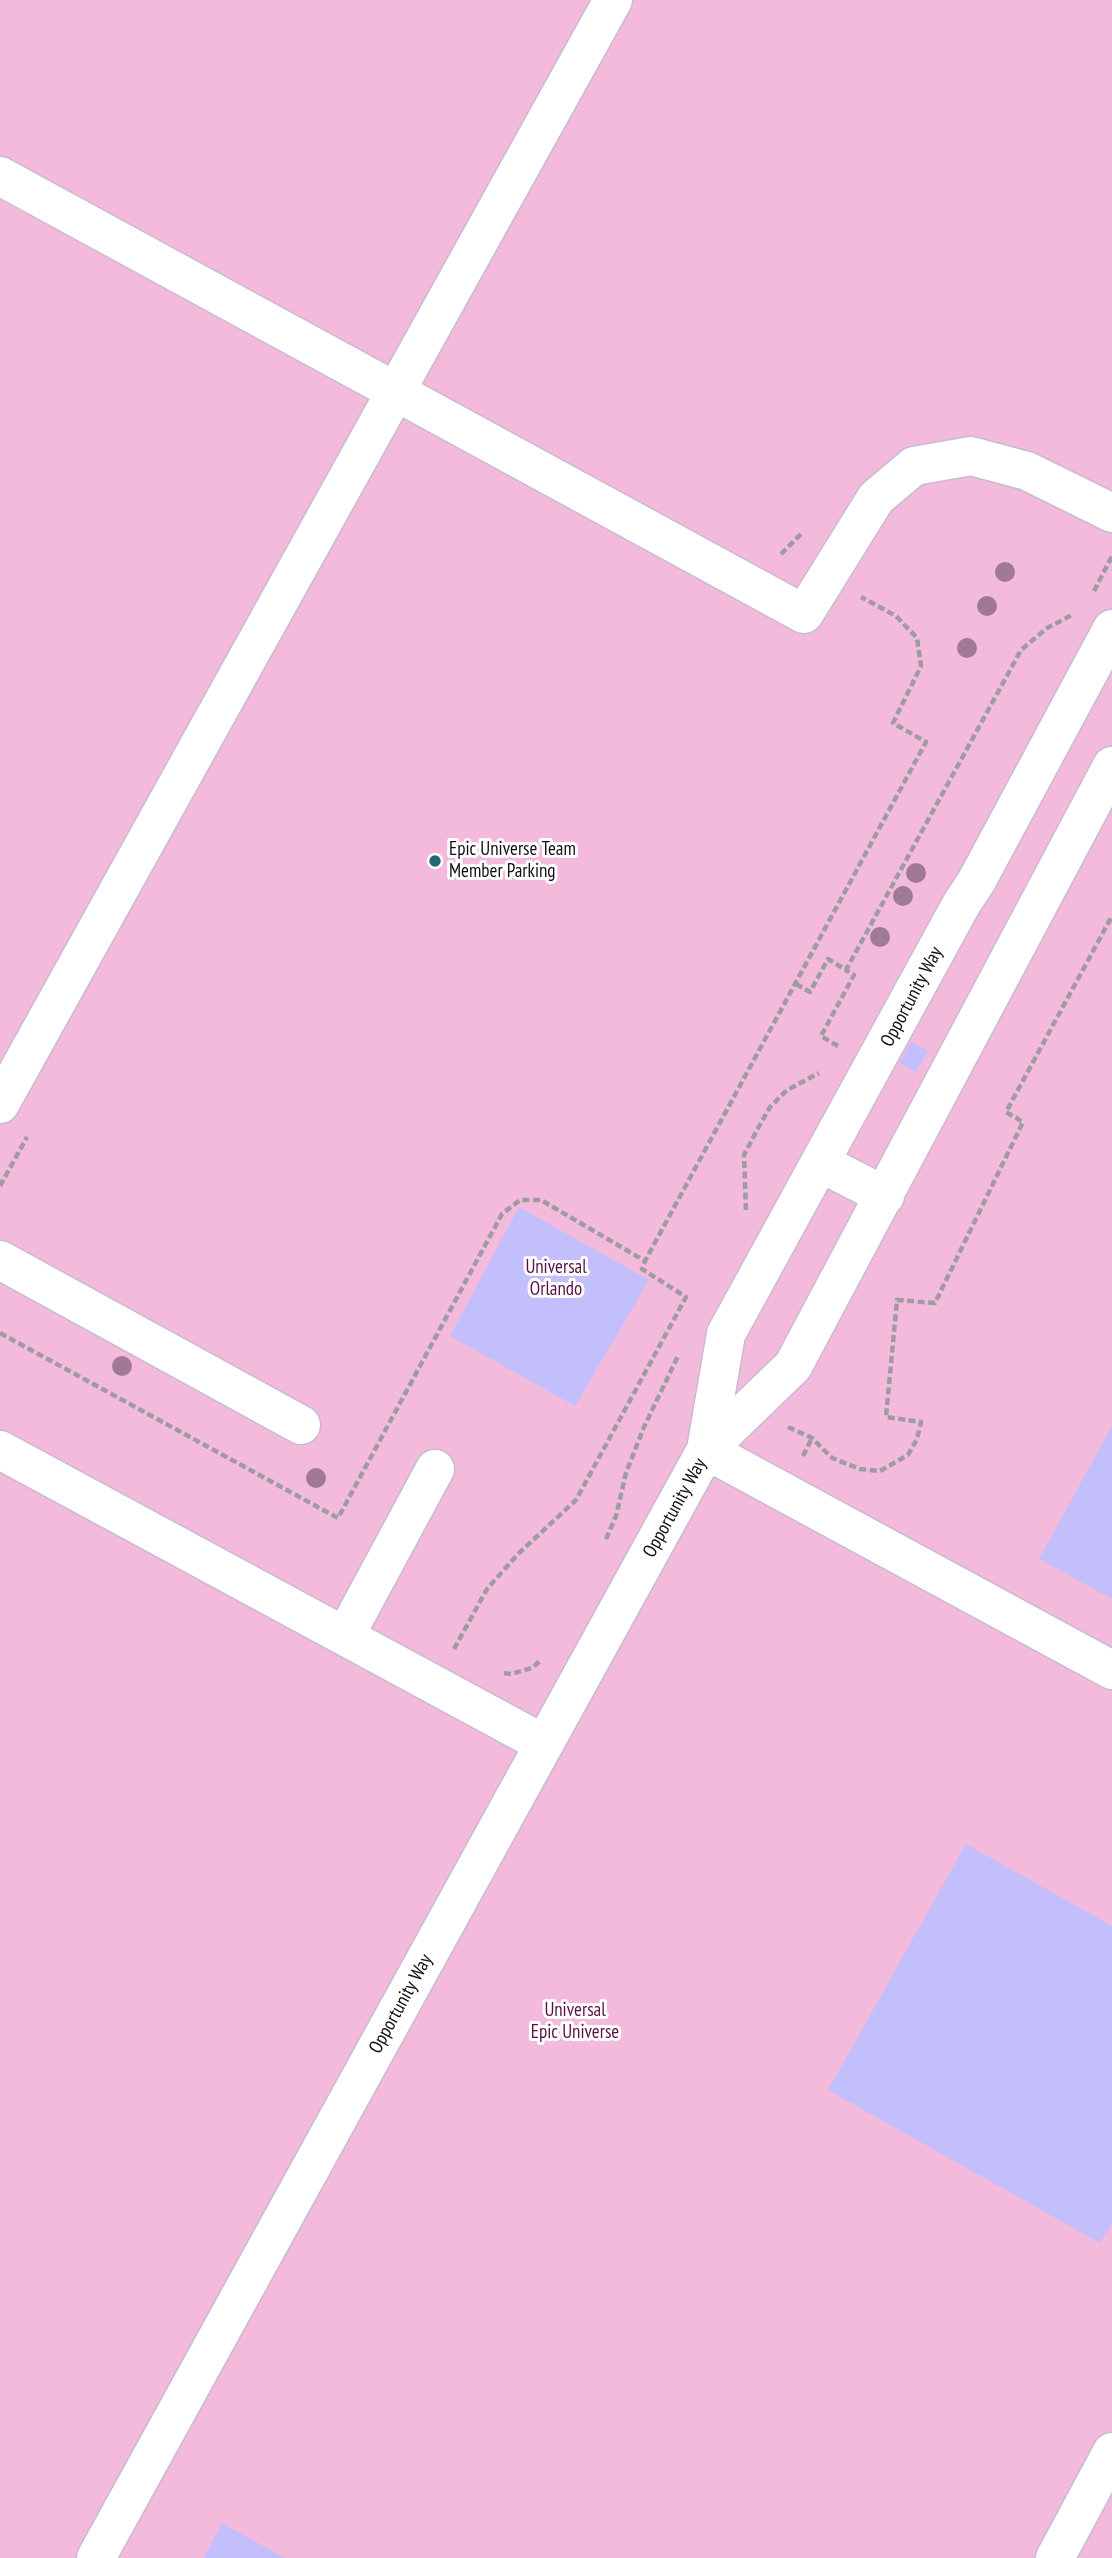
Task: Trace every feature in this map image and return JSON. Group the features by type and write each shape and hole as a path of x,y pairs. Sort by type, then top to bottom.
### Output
{"street":[{"path":"0,1104 613,0"},
{"path":"0,176 804,614 876,498 914,466 971,456 1027,471 1112,513"},
{"name":"Opportunity Way","path":"96,2558 732,1403 726,1334 821,1163 1097,620"},
{"path":"732,1403 793,1366 1112,766"},
{"path":"821,1163 885,1196"},
{"path":"0,1260 301,1425"},
{"path":"0,1450 544,1744"},
{"path":"706,1450 1112,1670"},
{"path":"345,1636 435,1469"},
{"path":"1055,2558 1112,2452"}],"path":[{"path":"452,1652 487,1589 518,1554 576,1500 685,1297 642,1269 645,1261 926,742 893,723 921,666 917,638 896,616 771,548"},
{"path":"1092,593 1112,556"},
{"path":"846,970 1021,650 1047,628 1097,620"},
{"path":"668,1375 812,1438 832,1458 860,1469 880,1471 908,1455 917,1439 921,1422 886,1418 897,1300 935,1303 1023,1122 1006,1112 1112,916"},
{"path":"796,984 810,992 828,959 854,975 821,1036 845,1051"},
{"path":"746,1213 744,1156 757,1130 771,1107 788,1090 826,1069"},
{"path":"0,1334 338,1518 502,1214 520,1200 541,1200 645,1261"},
{"path":"602,1548 616,1516 626,1473 644,1427 680,1352"},
{"path":"498,1672 511,1674 532,1668 549,1652"}],"green space":[{"name":"Universal Orlando","path":"0,0 1112,0 1112,2558 0,2558"}],"building":[{"path":"911,1042 928,1051 916,1072 900,1063"},
{"path":"519,1207 649,1280 575,1406 450,1336"},
{"path":"1112,1426 1112,1599 1039,1559"},
{"path":"966,1844 1112,1926 1112,2223 1100,2243 828,2090"},
{"path":"222,2523 285,2558 204,2558"}],"place":[{"name":"Epic Universe Team Member Parking","path":"435,861"}],"park label":[{"name":"Universal Epic Universe","path":"575,2022"}]}
